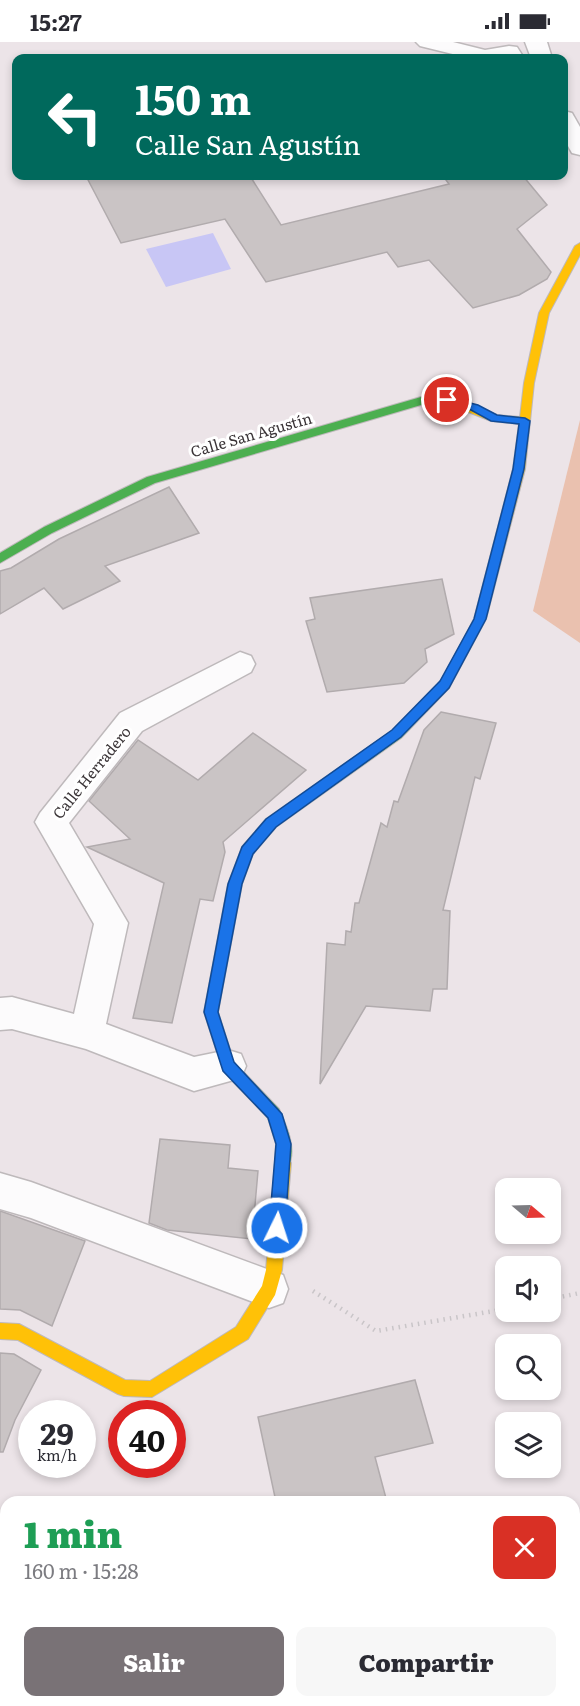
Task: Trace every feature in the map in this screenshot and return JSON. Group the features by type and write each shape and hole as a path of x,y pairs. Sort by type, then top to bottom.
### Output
{"street":[{"path":"427,42 476,54"},
{"path":"568,126 580,148"},
{"path":"0,1331 19,1332 124,1388 152,1389 242,1333 272,1279 284,1144 274,1114 228,1066 211,1012 235,884 247,851 271,823 397,734 445,685 480,619 519,469 529,382 544,313 580,246"},
{"name":"Calle San Agustín","path":"0,560 48,530 151,480 421,401 447,400 474,408 495,418 525,421"},
{"name":"Calle Herradero","path":"87,1033 111,923 51,822 131,722 240,664"},
{"path":"0,1014 12,1013 87,1033 194,1074 228,1066"},
{"path":"0,1191 272,1279"}],"path":[{"path":"272,1279 305,1286 376,1332 495,1311"},
{"path":"561,1297 580,1293"}],"shaded area":[{"path":"580,420 580,643 533,611"}],"water":[{"path":"213,233 231,269 166,287 146,249"}],"building":[{"path":"88,180 253,180 281,225 449,184 446,180 526,180 547,205 517,229 551,272 547,279 519,295 473,308 429,260 398,267 387,252 266,282 225,219 121,243"},
{"path":"169,487 199,533 105,566 120,581 63,609 44,588 0,614 0,571 11,568 59,539"},
{"path":"442,579 454,634 425,649 427,662 404,683 327,692 306,621 315,619 310,598"},
{"path":"441,712 496,723 480,779 475,777 443,910 450,911 447,989 433,989 430,1011 366,1006 320,1084 327,943 345,945 346,931 351,932 355,903 359,903 381,823 387,827 394,801 398,802 424,730"},
{"path":"253,733 306,770 223,842 225,852 213,901 200,899 172,1023 133,1018 164,883 87,847 130,839 89,801 138,740 198,780"},
{"path":"160,1139 230,1145 228,1168 258,1171 252,1239 167,1230 149,1223"},
{"path":"0,1211 85,1241 52,1326 20,1310 0,1309"},
{"path":"0,1353 14,1354 41,1370 25,1400 18,1400 18,1414 3,1452 0,1452"},
{"path":"415,1380 433,1443 375,1457 385,1496 275,1496 258,1417"}],"traffic: fast":[{"path":"0,559 48,530 151,480 421,401 452,401"},
{"path":"283,1163 284,1144 274,1114 228,1066 211,1012 235,884 247,851 271,823 397,734 423,708"}],"traffic: slow":[{"path":"423,708 445,685 480,619 519,469 529,383 544,313 580,246"},
{"path":"452,401 495,418 525,421"},
{"path":"0,1331 19,1332 124,1388 152,1389 242,1333 269,1289 274,1270 283,1163"}],"route":[{"path":"277,1228 284,1144 274,1114 228,1066 211,1012 235,884 247,851 271,823 397,734 445,685 480,619 519,469 525,421 495,418 474,408 447,400"}]}
